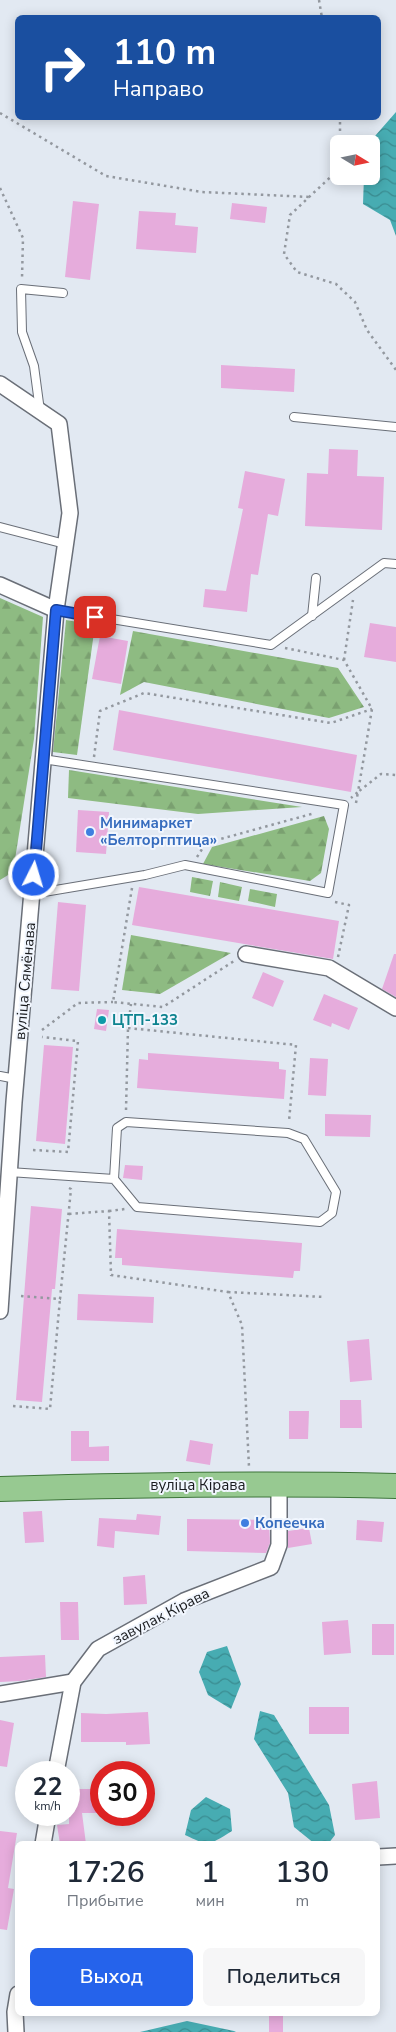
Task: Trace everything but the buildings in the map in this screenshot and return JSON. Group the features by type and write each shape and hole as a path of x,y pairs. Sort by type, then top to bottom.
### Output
{"main road":[{"name":"вуліца Кірава","path":"0,1489 134,1485 279,1484 396,1486"}],"street":[{"name":"вуліца Сямёнава","path":"0,384 59,424 70,513 56,610 16,1079 0,1311"},
{"path":"0,585 56,610"},
{"path":"246,954 329,968 396,1008"},
{"name":"завулак Кірава","path":"58,1761 73,1682 98,1649 184,1601 271,1567 279,1545 279,1484"},
{"path":"0,1694 73,1682"},
{"path":"44,1841 46,1826"},
{"path":"380,1857 396,1856"},
{"path":"16,2016 16,2032"}],"lane":[{"path":"40,411 34,366 22,332 21,289 63,293"},
{"path":"294,417 396,427"},
{"path":"0,526 66,544"},
{"path":"56,610 272,645 384,563 396,564"},
{"path":"312,616 316,578"},
{"path":"32,894 145,875 185,865 328,894 344,805 44,759"},
{"path":"0,1076 16,1079"},
{"path":"126,1122 288,1133 304,1139 336,1192 332,1213 320,1222 137,1207 114,1178 117,1128 126,1122"},
{"path":"9,1172 114,1178"}],"path":[{"path":"319,0 322,15"},
{"path":"0,113 106,176 202,192 310,197"},
{"path":"340,120 340,135"},
{"path":"330,178 290,215 284,254 297,272 336,284 355,302 367,330 396,370"},
{"path":"0,188 23,238 21,289"},
{"path":"355,811 372,709 344,660 356,584"},
{"path":"272,645 344,660"},
{"path":"92,766 100,712 144,693 331,723 372,709"},
{"path":"344,805 381,774 396,775"},
{"path":"190,866 206,843 316,813"},
{"path":"113,1002 133,884"},
{"path":"337,903 339,894"},
{"path":"330,902 349,905 335,972"},
{"path":"42,1030 78,1003 113,1002 163,1007 246,954"},
{"path":"126,1122 128,1028 131,1004"},
{"path":"128,1028 296,1045 288,1133"},
{"path":"34,1150 68,1152 78,1041 42,1037"},
{"path":"13,1406 50,1409 71,1188 63,1188"},
{"path":"69,1214 109,1211 111,1275 228,1292 324,1297"},
{"path":"228,1292 242,1325 249,1471"},
{"path":"21,1296 60,1299"}],"green space":[{"path":"0,598 43,617 34,739 13,872 0,880"},
{"path":"66,620 95,625 77,755 53,752"},
{"path":"133,631 338,668 364,707 329,718 144,682 120,695"},
{"path":"69,770 302,807 198,814 68,798"},
{"path":"324,816 329,829 321,873 310,881 203,864 212,847"},
{"path":"192,877 213,881 210,896 190,892"},
{"path":"220,882 242,887 239,901 218,897"},
{"path":"250,889 277,894 275,907 248,901"},
{"path":"131,935 231,953 160,994 122,990"}],"water":[{"path":"396,112 396,236 390,220 363,204 364,185 380,185 380,135 376,135"},
{"path":"227,1646 241,1684 231,1709 208,1695 199,1672 207,1652"},
{"path":"260,1711 274,1715 329,1805 335,1835 330,1841 311,1841 294,1827 288,1793 254,1739"},
{"path":"206,1797 230,1809 232,1831 215,1841 200,1841 185,1835 191,1810"},
{"path":"187,2021 234,2031 236,2032 140,2032"}],"place":[{"name":"Минимаркет «Белторгптица»","path":"90,832"},
{"name":"ЦТП-133","path":"102,1020"},
{"name":"Копеечка","path":"245,1523"}],"route":[{"path":"34,875 56,610 95,617"}]}
